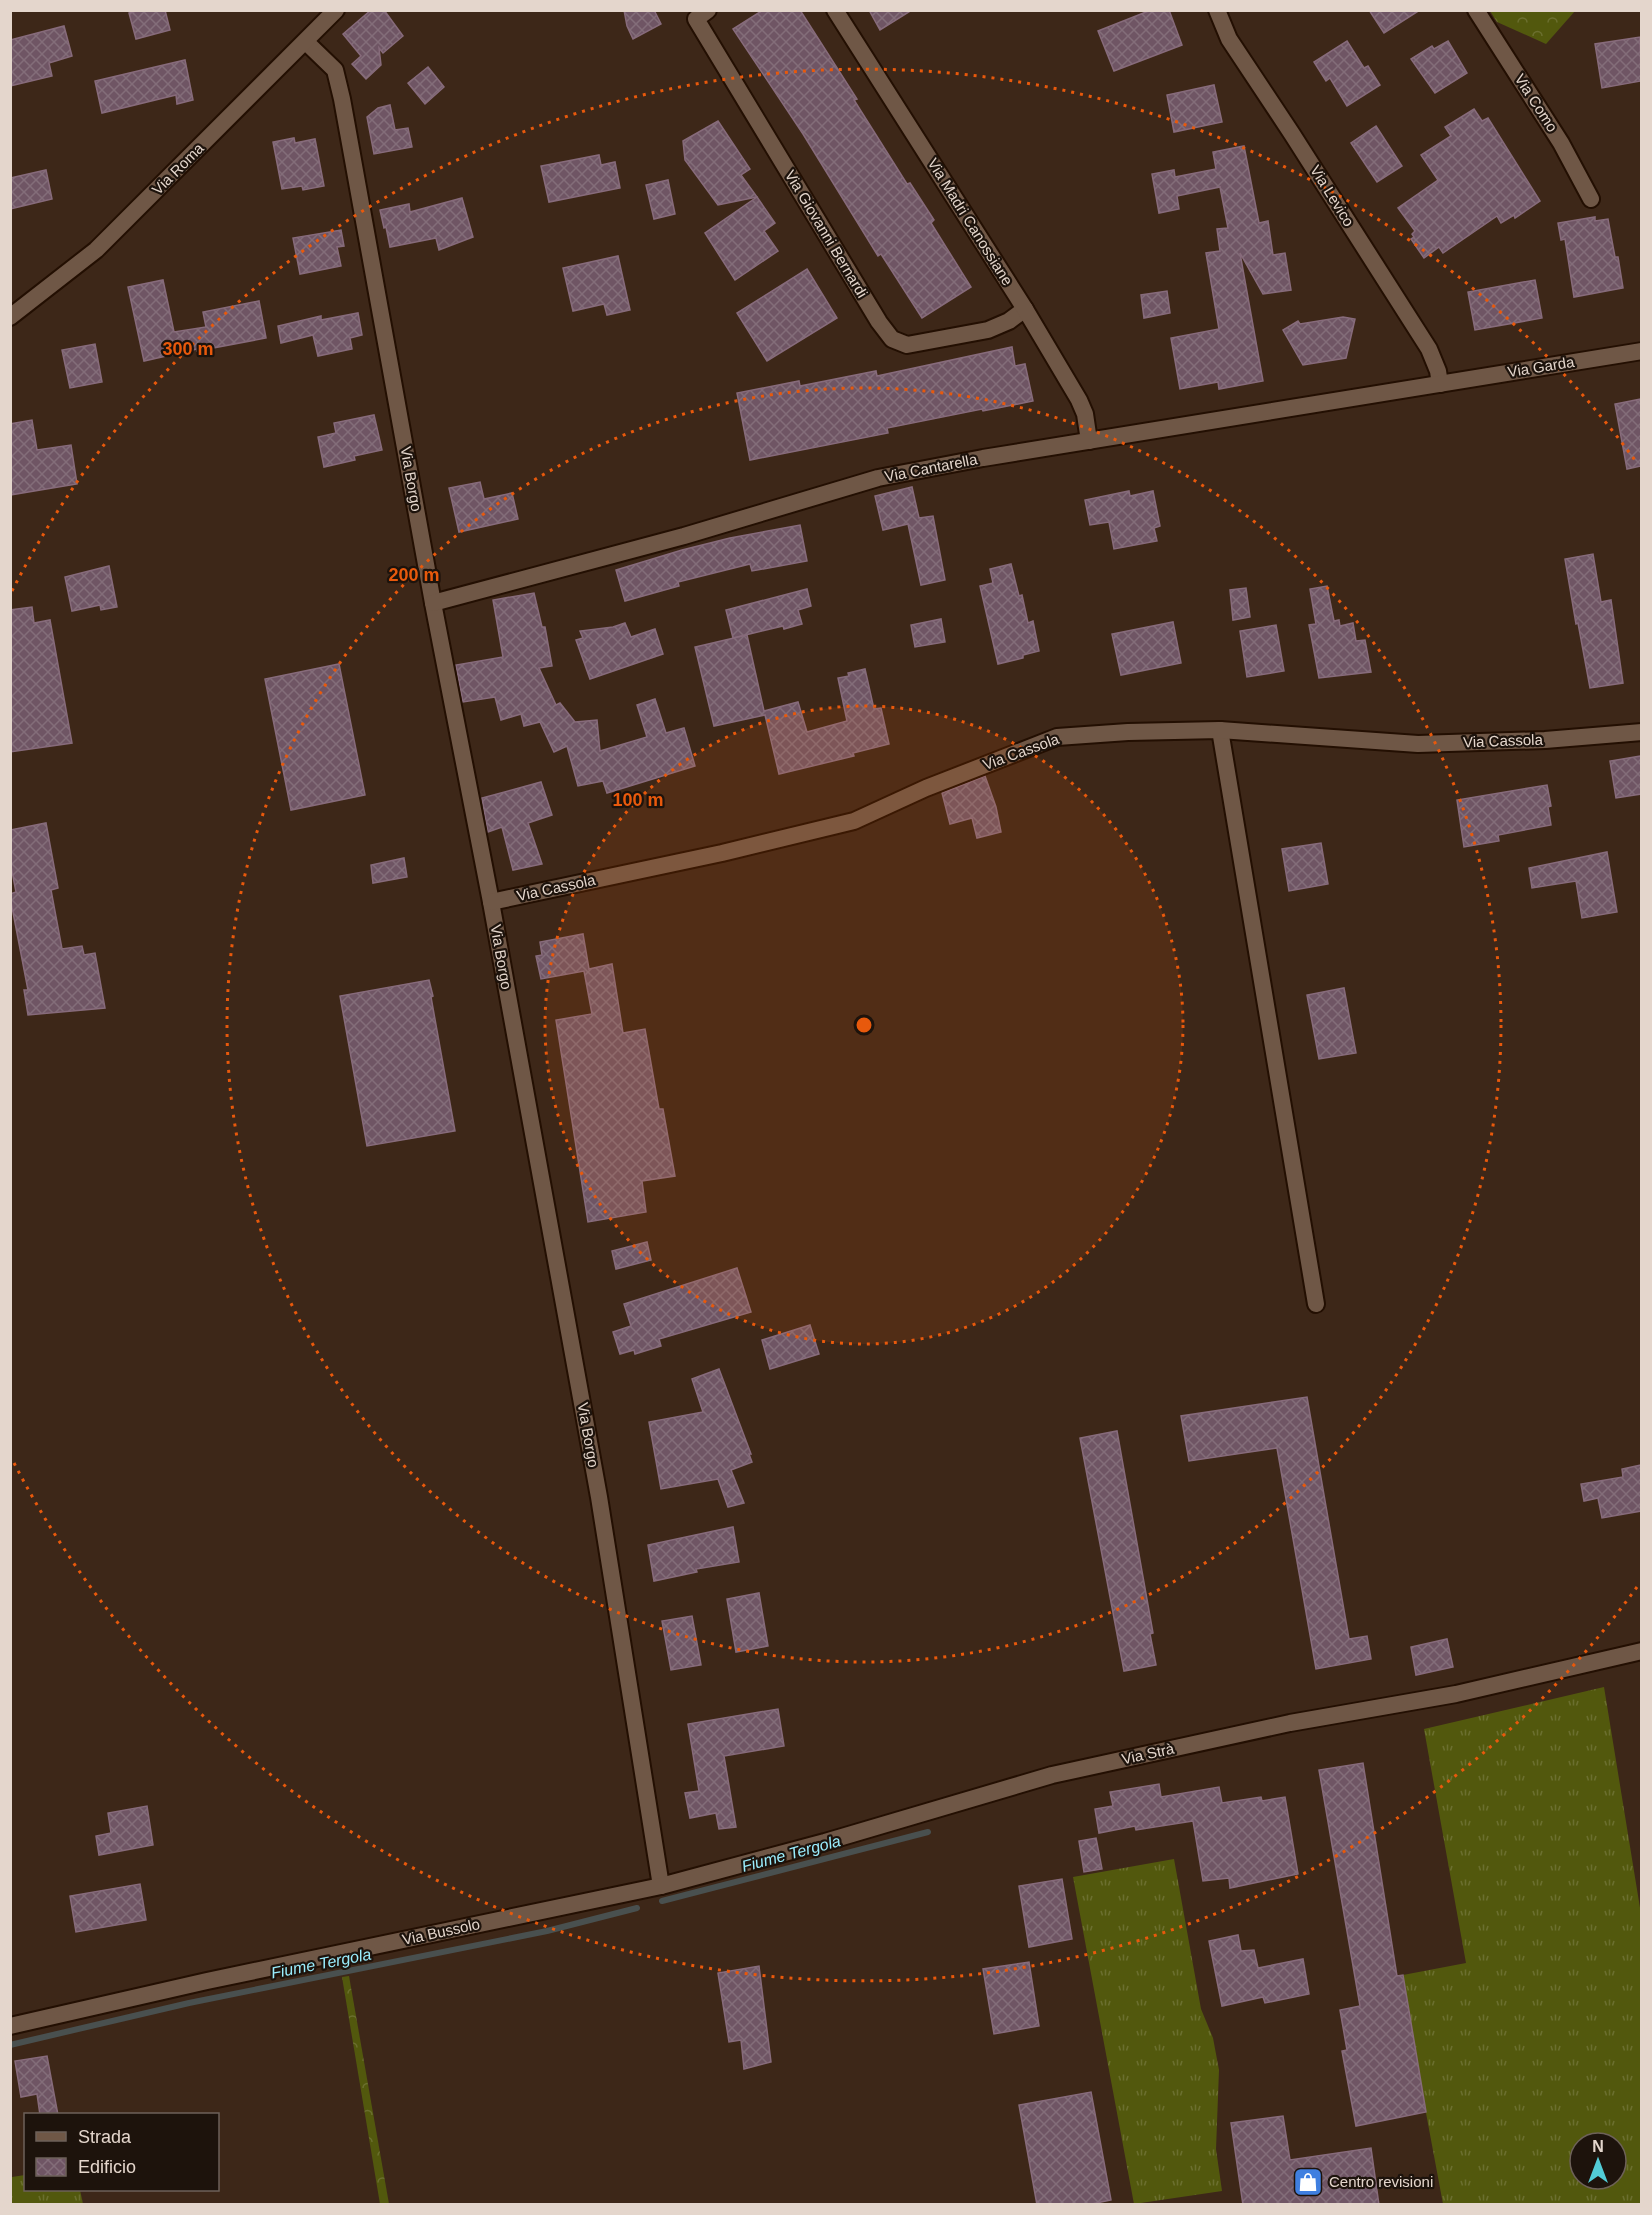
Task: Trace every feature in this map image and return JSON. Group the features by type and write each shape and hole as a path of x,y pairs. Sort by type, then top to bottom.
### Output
{"street":[{"name":"Via Roma","path":"10,317 96,250 336,10"},
{"name":"Via Giovanni Bernardi","path":"708,10 696,19 879,322 892,339 907,345 988,330 1025,309"},
{"name":"Via Madri Canossiane","path":"835,10 1025,309 1079,400 1085,414 1089,441"},
{"name":"Via Levico","path":"1217,10 1229,39 1429,349 1438,371 1440,384"},
{"name":"Via Como","path":"1476,10 1561,143 1591,199"},
{"name":"Via Borgo","path":"306,42 335,70 342,99 599,1497 661,1886"},
{"name":"Via Garda","path":"1440,384 1641,351"},
{"name":"Via Cantarella","path":"433,603 684,536 878,478 983,458 1440,384"},
{"name":"Via Cassola","path":"491,902 722,853 854,820 926,788 1057,737 1128,732 1220,730 1418,744 1545,741 1641,732"},
{"path":"1220,730 1316,1304"},
{"name":"Via Strà","path":"661,1886 825,1842 1052,1774 1290,1724 1456,1694 1641,1651"},
{"name":"Via Bussolo","path":"10,2026 207,1981 661,1886"}],"green space":[{"path":"1490,11 1575,11 1546,44 1497,22"},
{"path":"1604,1687 1641,1914 1641,2204 1443,2204 1412,2038 1403,1975 1466,1963 1424,1729"},
{"path":"1174,1859 1201,2009 1213,2038 1219,2070 1216,2149 1222,2191 1134,2204 1073,1877"},
{"path":"349,1976 389,2204 380,2204 342,1977"},
{"path":"11,2169 12,2177 24,2175 24,2191 80,2191 83,2204 11,2204"}],"building":[{"path":"140,10 165,10 170,30 136,39 129,13"},
{"path":"371,10 384,10 403,36 383,53 379,48 381,65 366,79 352,64 361,56 343,34"},
{"path":"624,10 654,10 661,24 633,39 627,26"},
{"path":"763,10 800,10 857,99 854,100 907,184 910,183 934,220 931,223 971,287 922,318 881,254 878,256 803,134 733,29"},
{"path":"869,10 912,10 880,30"},
{"path":"1151,10 1169,10 1182,45 1114,71 1098,31"},
{"path":"1369,10 1420,10 1384,33"},
{"path":"64,26 72,56 49,63 52,76 10,86 10,40"},
{"path":"1640,37 1641,81 1602,88 1595,44"},
{"path":"1347,41 1364,68 1368,66 1380,85 1347,106 1330,78 1326,81 1314,62"},
{"path":"1448,41 1467,73 1435,93 1411,59 1432,46 1434,49"},
{"path":"185,60 193,100 177,104 176,95 102,113 95,81"},
{"path":"428,67 444,87 425,104 408,83"},
{"path":"1214,85 1222,122 1174,132 1167,95"},
{"path":"390,105 395,130 408,128 412,147 374,154 367,117 378,108"},
{"path":"1474,109 1482,121 1488,118 1540,201 1515,218 1514,215 1501,223 1497,216 1443,253 1439,247 1424,258 1411,239 1415,231 1398,208 1438,180 1421,155 1451,136 1445,127"},
{"path":"718,121 750,169 741,175 757,197 718,205 685,160 683,141"},
{"path":"1376,126 1402,166 1377,182 1351,143"},
{"path":"294,138 295,143 315,139 324,186 303,190 302,186 282,189 273,142"},
{"path":"1244,146 1259,223 1268,221 1273,255 1285,253 1291,290 1263,294 1240,253 1263,381 1219,389 1218,382 1180,389 1171,338 1219,329 1206,253 1220,251 1217,229 1228,228 1220,187 1177,196 1179,209 1159,213 1152,174 1174,170 1175,177 1216,169 1213,152"},
{"path":"599,155 601,165 615,162 620,188 549,202 541,166"},
{"path":"46,170 52,199 10,209 10,178"},
{"path":"668,180 675,214 654,219 646,185"},
{"path":"757,197 775,223 764,231 778,251 735,280 705,233"},
{"path":"462,198 473,237 439,250 436,238 390,247 380,210 409,204 410,212"},
{"path":"1595,217 1595,221 1608,219 1623,288 1574,297 1565,239 1561,240 1558,223"},
{"path":"341,230 344,246 337,247 341,266 300,274 293,238"},
{"path":"618,256 630,310 607,315 604,304 573,311 563,268"},
{"path":"807,269 837,318 767,361 737,313"},
{"path":"163,280 174,332 206,327 203,312 259,301 266,338 197,351 197,349 144,361 128,287"},
{"path":"1535,280 1542,318 1475,330 1468,292"},
{"path":"1167,291 1170,313 1144,318 1141,295"},
{"path":"358,313 362,335 350,338 352,349 318,356 313,335 281,343 278,326 321,316 321,320"},
{"path":"1343,317 1355,319 1346,358 1303,365 1283,330 1298,321 1300,324"},
{"path":"95,344 102,382 70,388 62,350"},
{"path":"1012,347 1015,366 1025,364 1033,401 887,428 888,433 750,460 737,393 799,381 800,386 876,371 877,376"},
{"path":"1641,399 1641,466 1627,469 1615,404"},
{"path":"374,415 382,450 354,456 355,460 324,467 318,437 336,433 334,423"},
{"path":"32,420 37,450 71,445 77,484 10,495 10,424"},
{"path":"480,482 484,499 512,493 518,519 459,532 449,488"},
{"path":"912,487 919,518 933,516 945,580 921,585 908,524 883,530 875,496"},
{"path":"1129,491 1130,496 1153,491 1160,526 1154,528 1157,541 1114,549 1109,522 1090,525 1085,500"},
{"path":"800,525 807,561 752,571 750,564 678,582 679,586 625,601 616,570 730,538"},
{"path":"1593,554 1601,602 1611,600 1623,683 1590,688 1565,559"},
{"path":"1011,564 1019,596 1022,595 1028,623 1033,621 1039,651 1023,655 1023,658 998,664 980,586 993,583 990,569"},
{"path":"109,566 117,607 101,610 100,605 72,611 65,577"},
{"path":"1327,586 1334,621 1339,620 1340,626 1353,623 1356,641 1365,640 1371,672 1319,678 1309,625 1316,624 1310,589"},
{"path":"1246,588 1250,617 1233,620 1230,590"},
{"path":"807,589 811,606 798,610 802,624 784,629 783,626 733,638 726,610"},
{"path":"534,593 542,627 545,627 552,666 539,668 556,705 560,703 575,722 597,720 600,751 647,737 637,705 655,699 666,733 684,728 695,766 607,793 603,781 578,786 567,746 554,752 540,722 524,726 521,714 501,720 495,697 463,702 456,665 503,657 493,600"},
{"path":"32,607 34,623 50,620 72,743 10,752 10,610"},
{"path":"941,619 945,642 915,647 911,625"},
{"path":"1173,622 1181,663 1121,675 1112,634"},
{"path":"625,623 631,637 655,629 663,654 590,679 576,640 583,638 580,631 613,627"},
{"path":"1276,625 1284,671 1247,677 1240,631"},
{"path":"747,635 764,711 798,702 807,732 847,721 838,678 865,669 874,709 881,708 889,744 853,753 854,756 779,774 765,715 714,726 695,647"},
{"path":"339,664 365,795 291,810 265,679"},
{"path":"1641,756 1641,794 1616,798 1610,761"},
{"path":"985,776 996,807 1001,832 977,838 972,818 950,824 942,793"},
{"path":"541,782 552,815 528,823 542,864 513,870 502,827 488,832 482,798"},
{"path":"1547,785 1551,806 1548,807 1551,825 1498,835 1499,841 1464,847 1457,800"},
{"path":"46,823 58,888 51,890 62,949 82,946 84,955 95,953 105,1008 28,1015 24,990 28,990 10,897 10,894 16,892 10,861 10,830"},
{"path":"1321,843 1328,884 1289,891 1282,849"},
{"path":"1607,852 1617,912 1582,918 1576,881 1532,888 1529,868"},
{"path":"404,858 407,877 373,883 371,865"},
{"path":"583,934 589,969 612,964 623,1033 645,1029 659,1109 663,1109 675,1176 642,1181 646,1212 588,1222 556,1020 592,1014 584,971 541,979 536,956 542,955 540,942"},
{"path":"429,980 455,1131 367,1146 340,996"},
{"path":"1344,988 1356,1053 1319,1059 1307,995"},
{"path":"647,1242 651,1260 616,1269 612,1251"},
{"path":"737,1268 751,1312 659,1339 661,1346 635,1354 634,1350 620,1354 613,1332 631,1326 624,1304"},
{"path":"810,1325 819,1354 770,1369 762,1340"},
{"path":"719,1369 752,1462 731,1470 744,1503 728,1507 718,1479 661,1489 649,1422 703,1412 692,1379"},
{"path":"1307,1397 1349,1639 1367,1636 1371,1659 1316,1669 1277,1448 1189,1461 1181,1416"},
{"path":"1117,1431 1153,1633 1150,1634 1156,1665 1124,1671 1080,1438"},
{"path":"1641,1465 1641,1511 1602,1518 1598,1498 1584,1501 1581,1484 1623,1477 1622,1469"},
{"path":"733,1527 739,1562 696,1569 697,1572 654,1581 648,1545"},
{"path":"759,1593 768,1646 736,1652 727,1599"},
{"path":"692,1616 701,1665 671,1670 662,1621"},
{"path":"1447,1639 1453,1667 1416,1675 1411,1647"},
{"path":"778,1709 784,1746 724,1756 736,1827 719,1829 716,1813 690,1818 685,1793 699,1791 688,1724"},
{"path":"1363,1763 1397,1976 1403,1975 1426,2112 1356,2126 1342,2051 1347,2050 1340,2010 1360,2006 1319,1770"},
{"path":"1159,1784 1161,1797 1219,1787 1222,1803 1261,1797 1262,1801 1285,1797 1298,1874 1230,1888 1229,1878 1203,1881 1193,1821 1136,1830 1135,1826 1099,1833 1095,1809 1113,1806 1110,1792"},
{"path":"147,1806 153,1845 99,1855 96,1836 111,1833 108,1813"},
{"path":"1096,1838 1102,1869 1084,1872 1079,1841"},
{"path":"1062,1879 1072,1939 1029,1947 1019,1886"},
{"path":"140,1884 146,1920 76,1932 70,1896"},
{"path":"1238,1935 1241,1951 1254,1950 1258,1968 1303,1959 1309,1994 1265,2003 1263,1997 1222,2006 1209,1941"},
{"path":"1029,1962 1039,2026 994,2034 983,1969"},
{"path":"759,1966 771,2062 744,2069 741,2040 729,2042 718,1973"},
{"path":"47,2056 58,2113 40,2113 37,2094 21,2097 15,2061"},
{"path":"1091,2092 1111,2200 1087,2205 1037,2205 1019,2105"},
{"name":"Centro revisioni","path":"1283,2116 1290,2160 1371,2148 1379,2205 1243,2205 1231,2123"}],"waterway":[{"name":"Fiume Tergola","path":"662,1901 928,1832"},
{"name":"Fiume Tergola","path":"10,2045 189,2003 547,1931 637,1908"}],"place":[{"name":"Centro revisioni","path":"1308,2182"}]}
